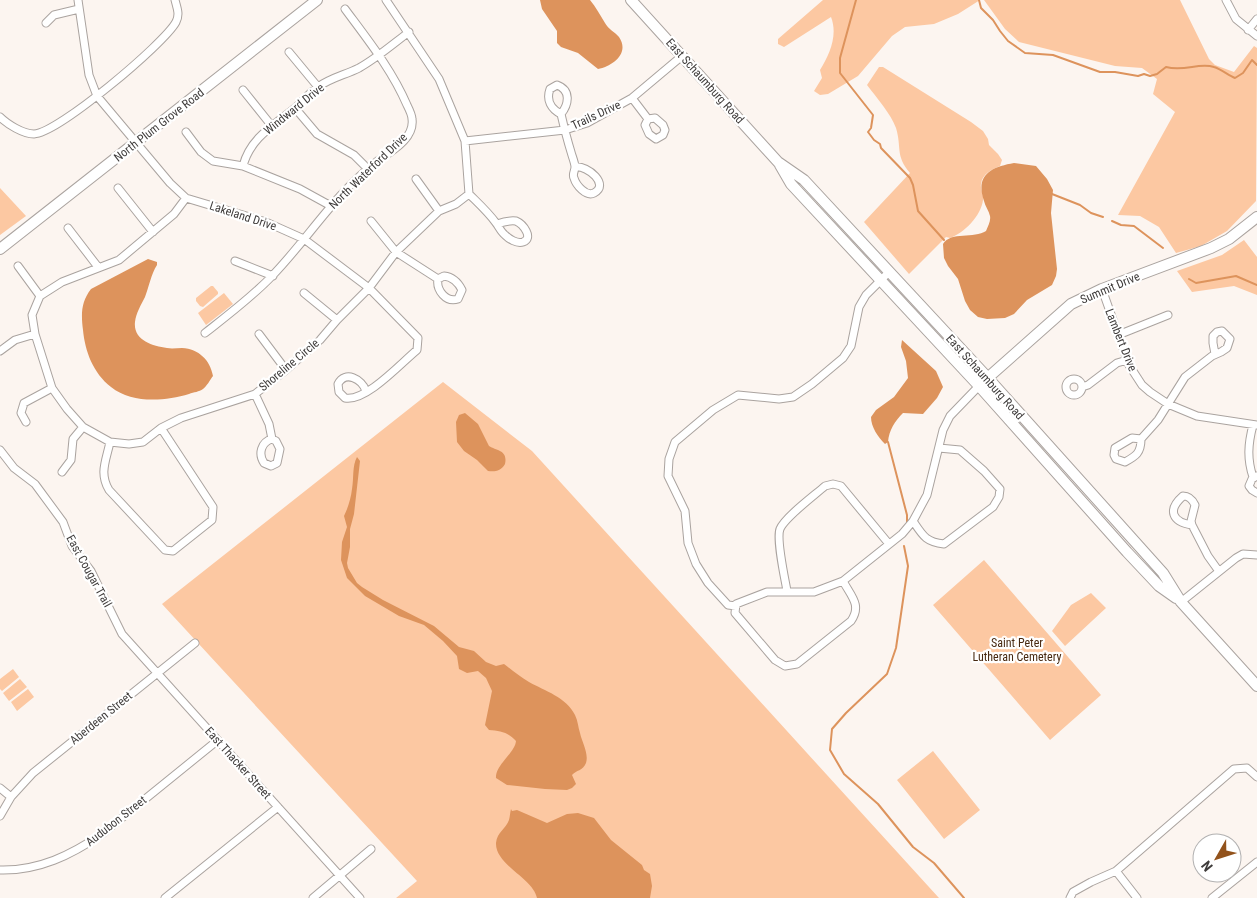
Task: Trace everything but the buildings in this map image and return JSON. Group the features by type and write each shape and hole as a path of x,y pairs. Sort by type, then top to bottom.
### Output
{"main road":[{"name":"North Plum Grove Road","path":"0,249 317,0"},
{"name":"East Schaumburg Road","path":"631,0 778,162 791,184 979,386 1127,552 1159,586 1181,602"},
{"name":"East Schaumburg Road","path":"778,162 804,180 988,378 1163,573 1181,602 1257,686"},
{"name":"Summit Drive","path":"979,386 1071,304 1229,240 1257,217"}],"street":[{"name":"Lakeland Drive","path":"78,0 89,75 97,96 170,183 186,198 266,222 304,239 368,288 418,338 417,350 372,389 366,391"},
{"path":"0,118 8,125 33,134 52,127 97,96 165,37 176,22 179,14 175,0"},
{"path":"386,0 439,79 465,141 469,194 497,224"},
{"path":"1226,0 1236,19 1257,36"},
{"path":"46,23 54,15 79,9"},
{"name":"North Waterford Drive","path":"205,333 247,300 273,276 331,206 368,169 406,139 411,129 412,118 400,88 345,9"},
{"path":"1248,30 1257,19"},
{"name":"Windward Drive","path":"243,166 252,145 271,125 295,108 318,87 339,75 359,68 409,32"},
{"path":"289,52 318,87"},
{"name":"Trails Drive","path":"465,141 565,130 587,123 632,98 682,56"},
{"path":"243,90 271,125"},
{"path":"632,98 648,119"},
{"path":"295,108 317,134 354,155 368,169"},
{"path":"561,114 575,167"},
{"path":"186,132 201,152 213,161 243,166 300,189 331,206"},
{"path":"416,179 439,211"},
{"path":"118,188 153,232"},
{"name":"Shoreline Circle","path":"40,296 32,315 34,334 52,388 67,410 83,427 110,442 129,444 143,442 162,428 181,418 255,394 320,340 368,288 396,252 439,211 456,204 469,194"},
{"path":"18,266 40,296 62,282 119,260 174,214 186,198"},
{"path":"371,221 396,252 438,278"},
{"path":"68,228 98,267"},
{"path":"235,261 273,276"},
{"path":"889,272 866,295 859,307 851,346 843,358 812,384 793,397 779,399 738,395 713,410 675,442 669,459 668,476 685,511 688,542 696,564 708,583 728,605 736,605 766,592 814,592 843,581 902,534 913,521 927,495 943,430 950,416 979,386"},
{"name":"Lambert Drive","path":"1102,290 1127,360 1142,385 1168,404 1196,416 1255,425"},
{"path":"304,293 337,320"},
{"path":"1118,335 1168,315"},
{"path":"0,351 15,340 34,334"},
{"path":"258,334 286,370"},
{"path":"1141,439 1158,420 1185,377 1216,354"},
{"path":"1082,387 1088,386 1117,363 1127,360"},
{"path":"26,422 21,413 24,403 52,388"},
{"path":"255,394 269,424 272,439"},
{"path":"1255,425 1248,452 1249,465 1255,477 1250,481 1250,486 1252,490 1257,492"},
{"path":"62,472 71,460 73,439 83,427"},
{"path":"110,442 103,473 104,481 109,490 165,550 173,550 212,520 213,507 162,428"},
{"path":"913,521 926,538 934,543 944,544 993,507 999,497 1000,489 984,471 960,450 939,448"},
{"name":"East Cougar Trail","path":"0,450 14,468 35,484 63,522 72,546 91,571 118,626"},
{"path":"787,591 779,530 785,521 826,486 833,484 841,486 888,544"},
{"path":"1192,525 1208,556 1218,570"},
{"path":"1181,602 1218,570 1243,554 1257,555"},
{"path":"736,605 735,613 775,660 785,666 797,664 851,620 856,613 856,605 843,581"},
{"name":"East Thacker Street","path":"118,626 122,634 360,898"},
{"name":"Aberdeen Street","path":"0,816 11,797 33,773 195,643"},
{"name":"Audubon Street","path":"0,870 15,871 39,866 60,859 82,848 218,740"},
{"path":"1070,898 1073,892 1090,882 1116,871 1234,769 1247,768 1257,777"},
{"path":"0,788 11,797"},
{"path":"165,898 278,807"},
{"path":"313,898 371,849"},
{"path":"1212,898 1257,862"},
{"path":"1116,871 1137,898"}],"green space":[{"path":"823,0 980,0 958,14 934,24 905,27 892,36 858,76 828,94 820,95 814,91 822,78 820,70 832,44 834,31 831,17 784,47 778,44 778,39"},
{"path":"984,0 1180,0 1209,59 1215,65 1234,72 1254,46 1257,48 1256,201 1227,231 1201,246 1176,253 1159,227 1140,216 1118,215 1175,112 1153,94 1157,79 1142,68 1115,66 1019,42 1005,29"},
{"path":"879,67 883,67 983,131 989,145 1002,160 1000,166 991,170 983,177 981,186 982,206 971,223 955,236 946,237 909,274 864,222 910,173 902,161 894,123 867,85"},
{"path":"0,188 26,216 0,235"},
{"path":"1244,240 1257,257 1257,295 1234,286 1192,292 1177,271 1222,255"},
{"path":"213,286 218,294 203,307 200,306 196,298"},
{"path":"224,293 233,304 206,325 198,313"},
{"path":"443,382 532,451 939,898 396,898 417,881 162,604"},
{"name":"Saint Peter Lutheran Cemetery","path":"984,560 1101,695 1050,740 933,605"},
{"path":"1091,593 1106,608 1065,646 1052,631 1071,605"},
{"path":"13,669 19,677 2,691 0,689 0,679"},
{"path":"20,679 27,687 9,701 3,693"},
{"path":"28,689 34,697 17,711 11,702"},
{"path":"933,751 980,810 944,839 897,780"}],"shaded area":[{"path":"540,0 590,0 606,25 619,37 622,43 621,53 618,58 609,65 598,69 578,53 561,47 557,43 557,31 542,9"},
{"path":"1014,163 1036,166 1053,190 1051,213 1057,269 1056,276 1052,285 1027,300 1014,314 1005,318 987,319 978,317 970,310 958,279 944,258 943,244 957,236 975,235 986,231 990,218 982,192 983,179 992,170"},
{"path":"148,259 157,262 157,265 136,315 135,328 140,338 150,344 188,349 203,356 212,370 213,376 200,391 159,399 139,399 129,396 111,387 99,375 88,354 84,338 82,308 91,289"},
{"path":"902,340 936,371 943,387 937,398 923,414 903,413 897,419 888,442 885,444 875,432 871,417 876,410 894,397 908,378 906,361 901,347"},
{"path":"465,413 478,424 489,446 505,456 505,464 500,470 488,471 464,451 457,442 456,422 459,415"},
{"path":"357,457 360,461 347,563 357,583 383,600 434,626 459,647 474,651 486,662 496,666 504,664 526,680 561,699 576,717 587,756 585,766 572,775 576,784 572,788 567,790 545,789 507,785 496,778 499,768 515,746 516,741 504,732 489,730 485,725 492,691 486,678 478,671 467,673 459,669 457,656 424,625 399,616 365,596 347,578 341,560 342,542 347,527 344,516 351,496"},
{"path":"511,809 512,811 517,810 547,823 567,814 578,813 594,818 611,840 642,865 644,870 650,874 652,886 650,898 537,898 529,884 507,865 497,851 497,839 508,823"}],"waterway":[{"path":"856,0 840,58 840,73 873,115 871,128 868,132 910,178 918,211 944,240"},
{"path":"979,0 981,8 993,20 1008,41 1025,53 1053,55 1100,72 1115,72 1138,76 1144,74 1150,76 1157,74 1166,67 1208,66 1217,68 1235,78 1243,73 1252,60 1257,65"},
{"path":"1052,194 1103,217"},
{"path":"1112,221 1121,225 1134,226 1163,248"},
{"path":"1189,279 1196,283 1236,276 1257,285"},
{"path":"888,442 907,515 907,522"},
{"path":"904,546 908,566 896,648 887,674 832,729 830,750 844,774 878,804 913,847 934,863 964,898"}]}
